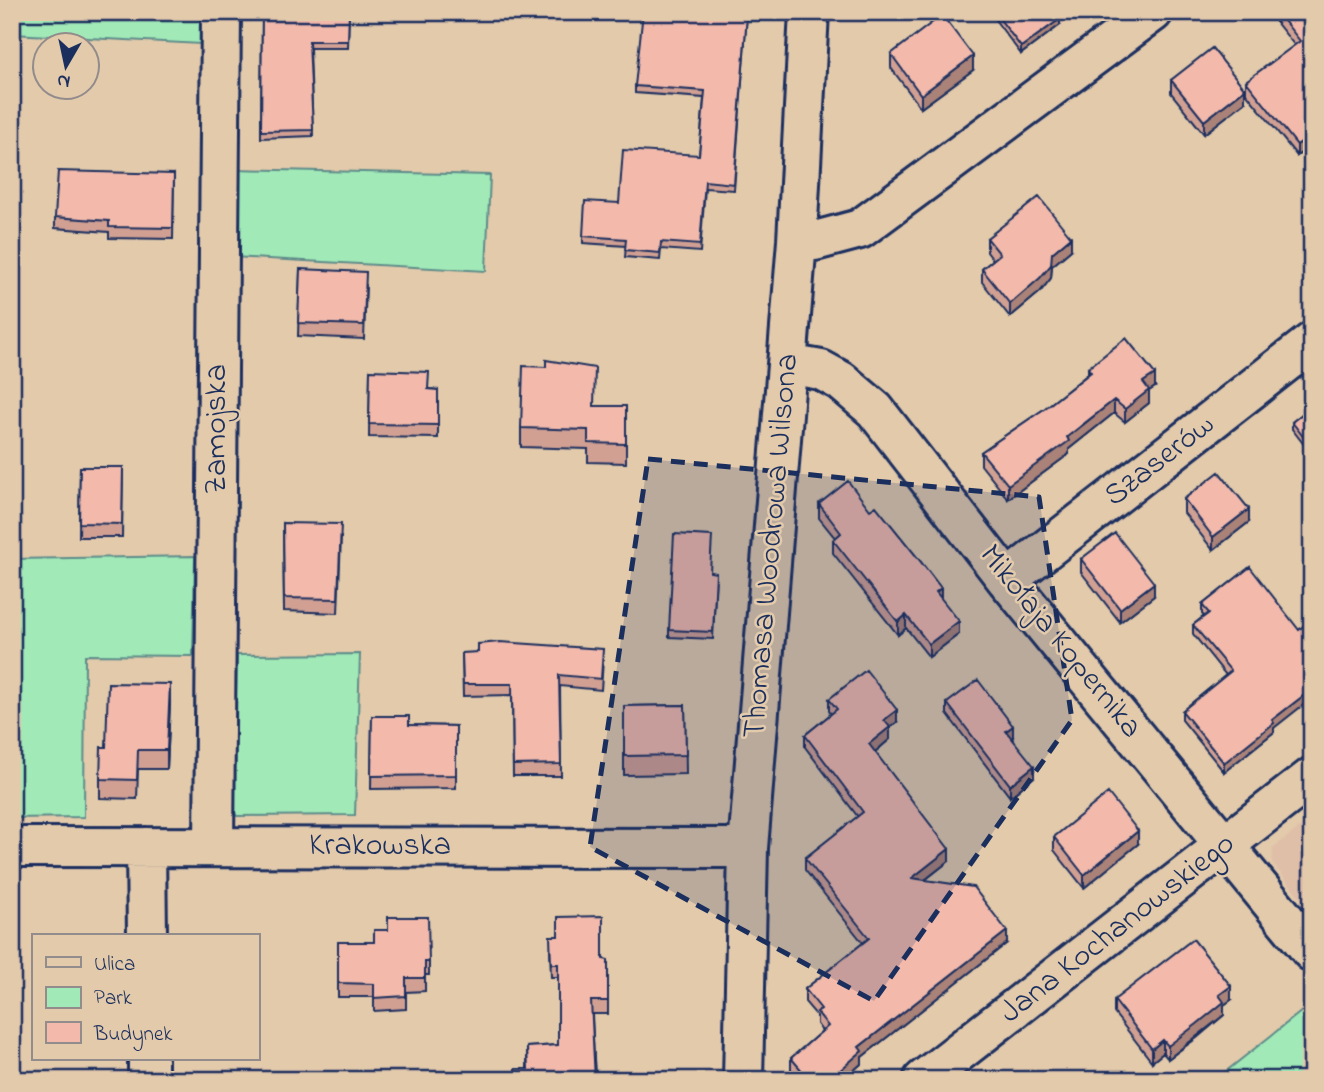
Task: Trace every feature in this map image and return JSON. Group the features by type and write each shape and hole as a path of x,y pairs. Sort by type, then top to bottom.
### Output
{"street":[{"name":"Zamojska","path":"215,846 220,12"},
{"name":"Thomasa Woodrowa Wilsona","path":"743,1080 748,848 797,241 809,12"},
{"path":"797,241 815,241 860,229 1153,12"},
{"name":"Szaserów","path":"1007,580 1312,342"},
{"name":"Mikołaja Kopernika","path":"787,364 821,370 841,381 875,410 1007,580 1227,845 1312,952"},
{"name":"Jana Kochanowskiego","path":"923,1080 1312,778"},
{"name":"Krakowska","path":"12,847 748,848"},
{"path":"146,847 147,934"},
{"path":"148,1060 148,1080"}],"highlighted area":[{"path":"648,459 1039,497 1072,720 874,1001 590,847"}],"shaded area":[{"path":"1312,818 1312,912 1272,863 1273,848"}],"green space":[{"path":"12,12 202,12 201,44 102,39 102,32 12,34"},
{"path":"232,169 490,175 486,271 232,257"},
{"path":"195,556 193,656 85,655 84,817 12,818 12,559"},
{"path":"360,654 355,815 237,816 233,812 237,655"},
{"path":"1312,1003 1312,1080 1215,1080"}],"building":[{"path":"349,12 348,41 309,41 313,130 261,131 262,13"},
{"path":"643,12 747,14 734,184 705,181 700,245 661,242 660,253 625,250 626,239 583,236 585,201 619,203 623,150 699,155 705,91 635,86"},
{"path":"1055,12 1060,19 1021,47 996,14"},
{"path":"1277,12 1312,12 1312,146 1306,138 1297,145 1246,81 1300,41"},
{"path":"942,15 973,56 921,95 891,54"},
{"path":"1212,48 1245,89 1204,121 1171,80"},
{"path":"58,171 174,174 173,228 109,227 109,221 55,217"},
{"path":"1039,197 1071,237 1052,253 1051,265 1040,278 1010,304 982,269 1000,254 987,238"},
{"path":"300,269 366,272 364,325 298,323"},
{"path":"1126,338 1155,374 1143,382 1149,390 1125,409 1114,400 1067,437 1069,441 1008,485 981,452 1044,409 1091,372 1088,368"},
{"path":"546,360 595,368 594,406 626,406 626,444 588,443 588,430 521,428 523,366 546,367"},
{"path":"370,370 429,372 428,389 438,390 438,425 369,424"},
{"path":"1312,406 1312,448 1292,422"},
{"path":"80,467 123,467 122,524 79,523"},
{"path":"1219,472 1249,509 1213,537 1184,499"},
{"path":"848,481 870,510 876,506 921,562 941,588 936,592 959,621 929,644 906,615 898,622 833,540 841,533 819,504"},
{"path":"283,523 341,524 338,599 284,598"},
{"path":"1115,533 1154,583 1120,609 1081,559"},
{"path":"674,534 712,536 710,572 716,573 713,632 669,630"},
{"path":"1250,567 1299,630 1312,618 1312,689 1224,763 1182,711 1231,671 1193,625 1209,613 1202,605"},
{"path":"500,642 603,649 601,679 559,675 561,764 513,765 512,684 463,684 462,653 478,652 478,644"},
{"path":"866,670 897,710 884,720 890,727 869,744 949,849 912,878 973,887 1007,931 859,1047 862,1051 829,1080 810,1080 791,1058 828,1026 817,1012 821,1009 805,989 869,938 805,858 863,812 805,735 837,709 829,699"},
{"path":"978,680 1013,726 1006,731 1034,766 1010,785 947,703"},
{"path":"108,683 170,684 167,750 138,750 137,780 100,779 101,747 106,747"},
{"path":"685,705 686,755 624,756 624,706"},
{"path":"372,716 409,716 409,725 456,726 456,775 371,776"},
{"path":"1108,793 1138,831 1084,875 1054,837"},
{"path":"603,916 603,959 608,960 608,1001 591,1001 595,1080 514,1080 515,1069 528,1069 527,1047 558,1045 558,964 551,964 550,936 558,936 558,917"},
{"path":"388,917 428,917 429,962 425,962 425,978 406,978 406,996 374,998 374,984 338,983 338,942 374,942 374,930 388,930"},
{"path":"1193,939 1231,986 1219,995 1224,1002 1197,1024 1168,1046 1163,1040 1152,1049 1114,1000"}]}
